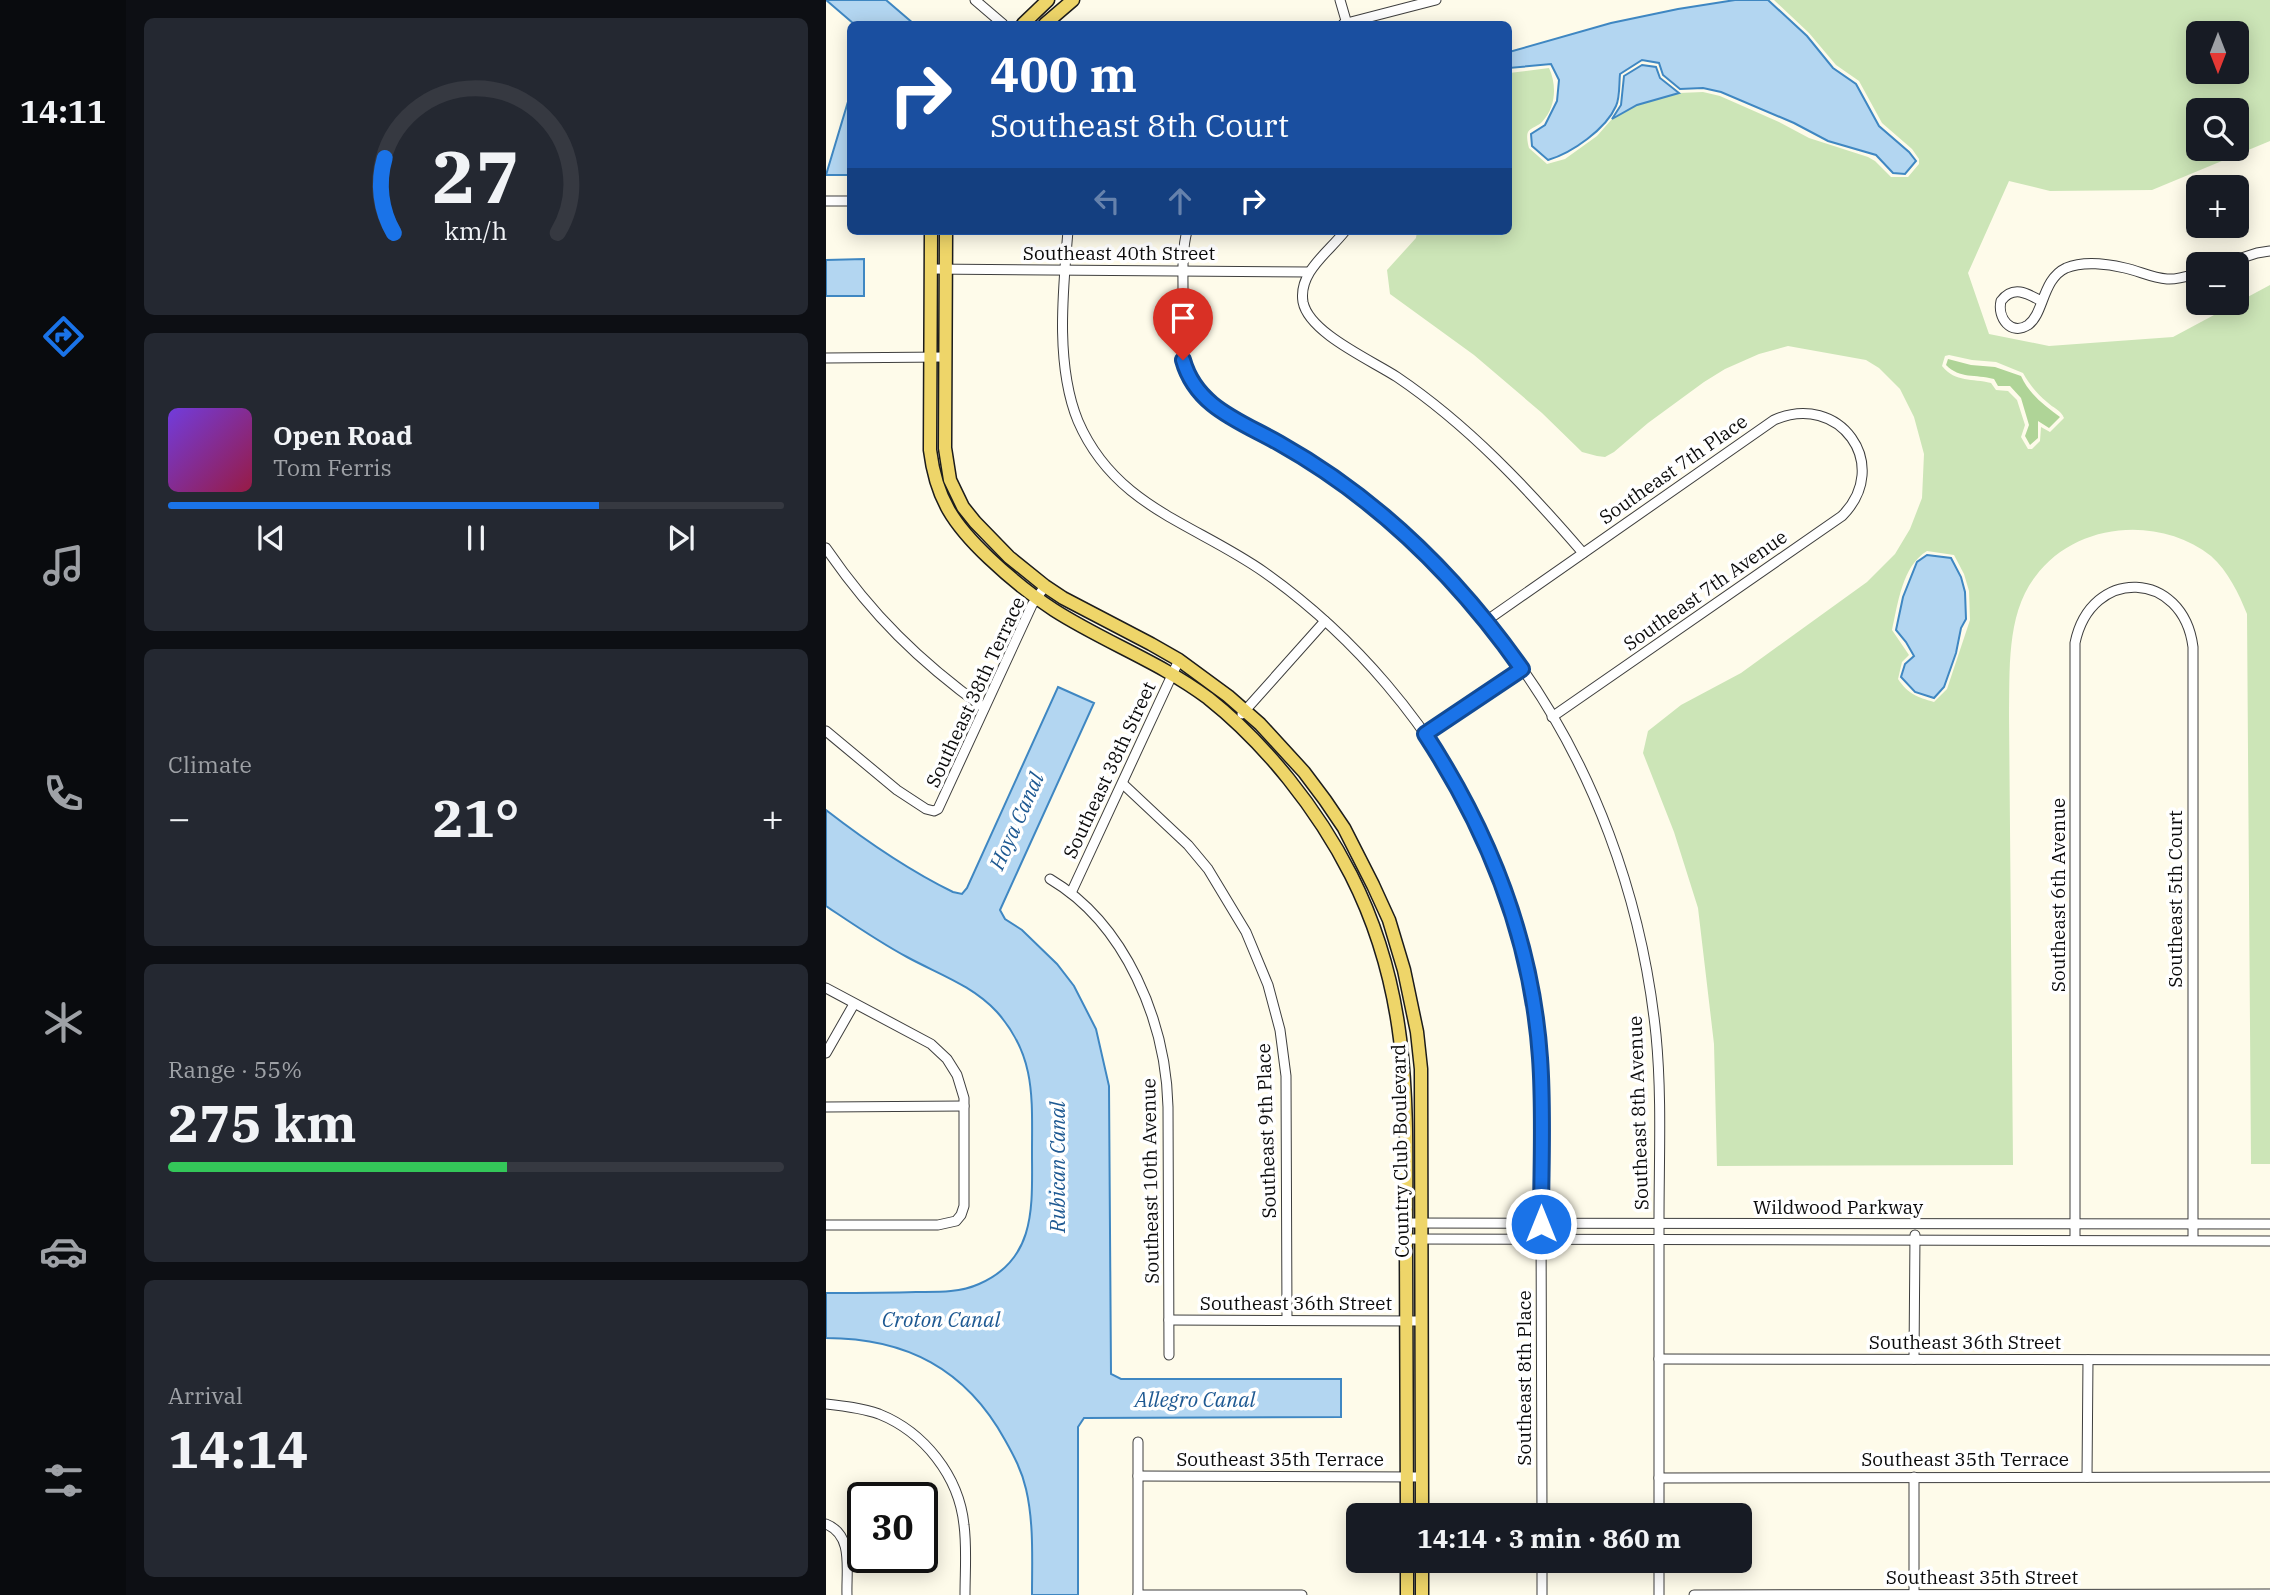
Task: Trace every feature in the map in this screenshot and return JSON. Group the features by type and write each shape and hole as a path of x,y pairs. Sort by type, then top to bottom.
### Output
{"main road":[{"path":"1026,21 1048,0"},
{"path":"1048,21 1073,0"},
{"name":"Country Club Boulevard","path":"931,235 930,450 938,490 953,519 999,568 1037,598 1071,620 1172,674 1205,696 1235,722 1296,789 1317,817 1351,875 1376,931 1393,992 1403,1046 1406,1125 1406,1503"},
{"name":"Country Club Boulevard","path":"946,235 945,447 954,489 969,515 995,544 1045,586 1077,606 1152,643 1246,710 1282,747 1325,800 1356,851 1389,920 1410,995 1421,1069 1422,1503"},
{"path":"1406,1573 1406,1595"},
{"path":"1422,1573 1422,1595"}],"street":[{"path":"975,0 1000,21"},
{"path":"1340,0 1344,21"},
{"path":"1356,21 1436,0"},
{"path":"826,201 847,201"},
{"path":"1068,235 1064,348 1066,377 1079,424 1098,457 1117,479 1144,503 1232,551 1273,579 1325,621 1379,677 1425,734 1476,821 1505,890 1523,949 1535,1014 1540,1055 1541,1224"},
{"path":"1186,235 1183,271 1183,360 1192,384 1209,403 1291,450 1350,489 1418,547 1486,621"},
{"path":"1341,235 1309,272 1303,290 1306,311 1318,327 1398,378 1447,415 1515,477 1583,553"},
{"path":"2249,256 2270,251"},
{"path":"2041,301 2022,291 2011,292 2001,301 2000,314 2003,320 2013,327 2026,327 2035,318 2050,285 2066,268 2082,264 2124,268 2170,279 2186,276"},
{"name":"Southeast 40th Street","path":"930,269 1309,272"},
{"path":"826,358 945,358"},
{"name":"Southeast 7th Place","path":"1486,621 1785,415 1797,413 1823,416 1843,427 1860,457 1861,480"},
{"name":"Southeast 7th Avenue","path":"1552,717 1842,516 1855,500 1861,480"},
{"path":"826,548 849,581 905,644 952,685 984,708"},
{"name":"Southeast 38th Terrace","path":"826,731 897,790 926,809 934,811 943,802 984,708 1045,586"},
{"name":"Southeast 5th Court","path":"2138,587 2151,589 2173,602 2185,619 2193,647 2193,1240"},
{"name":"Southeast 6th Avenue","path":"2075,1240 2075,643 2083,617 2100,598 2118,589 2138,587"},
{"path":"1235,722 1325,621"},
{"name":"Southeast 8th Avenue","path":"1486,621 1522,669 1579,766 1609,836 1634,909 1651,1000 1657,1058 1660,1240"},
{"name":"Southeast 38th Street","path":"1071,893 1179,660"},
{"path":"1425,734 1522,669"},
{"name":"Southeast 9th Place","path":"1122,784 1188,845 1208,869 1246,932 1272,998 1280,1030 1286,1076 1287,1320"},
{"name":"Southeast 10th Avenue","path":"1050,879 1071,893 1096,919 1129,965 1153,1015 1163,1052 1168,1107 1169,1354"},
{"path":"826,988 942,1053 957,1075 964,1106 964,1206 956,1221 939,1225 826,1225"},
{"path":"826,1053 853,1004"},
{"path":"826,1107 964,1106"},
{"name":"Wildwood Parkway","path":"1406,1223 2270,1224"},
{"name":"Southeast 8th Place","path":"1541,1224 1542,1503"},
{"path":"1914,1359 1915,1224"},
{"name":"Wildwood Parkway","path":"1406,1239 2270,1241"},
{"path":"1659,1503 1660,1240"},
{"name":"Southeast 36th Street","path":"1169,1320 1422,1321"},
{"name":"Southeast 36th Street","path":"1659,1359 2270,1360"},
{"path":"2087,1477 2088,1360"},
{"path":"826,1404 862,1409 881,1415 912,1433 929,1449 950,1479 963,1514 965,1595"},
{"path":"1138,1442 1138,1595 1302,1595"},
{"name":"Southeast 35th Terrace","path":"1138,1476 1422,1477"},
{"path":"1914,1477 1914,1594"},
{"name":"Southeast 35th Terrace","path":"1659,1478 2270,1477"},
{"path":"826,1524 839,1533 846,1549 846,1595"},
{"path":"1542,1573 1542,1595"},
{"path":"1659,1573 1659,1595"},
{"name":"Southeast 35th Street","path":"1694,1595 2270,1594"}],"green space":[{"path":"1774,0 2270,0 2270,141 2249,150 2249,98 2186,98 2186,161 2222,161 2152,190 2050,191 2009,181 1968,273 1989,334 2049,346 2173,337 2214,315 2249,315 2249,296 2270,285 2270,1164 2251,1164 2247,614 2228,576 2211,556 2190,543 2167,534 2118,530 2095,535 2072,545 2052,559 2035,577 2026,592 2014,626 2009,716 2013,1165 1717,1166 1714,1044 1698,908 1674,832 1643,753 1648,731 1681,705 1741,673 1867,582 1895,554 1910,529 1922,498 1924,454 1914,417 1900,389 1879,368 1866,360 1788,346 1759,354 1725,369 1605,457 1582,452 1542,413 1474,355 1390,294 1387,270 1416,235 1512,235 1512,73 1549,68 1554,89 1550,110 1541,123 1529,130 1527,136 1529,148 1547,164 1565,159 1597,136 1612,119 1636,105 1679,93 1703,92 1720,96 1809,138 1868,157 1891,177 1908,177 1919,164 1919,159 1912,149 1882,123 1859,81 1836,65 1809,33","holes":["1949,355 1996,362 2023,373 2037,392 2064,418 2050,432 2041,427 2040,441 2032,449 2028,449 2021,437 2025,425 2017,400 2008,391 1996,390 1991,383 1953,375 1942,366 1945,356","1927,551 1954,555 1969,591 1970,620 1947,689 1934,702 1913,694 1898,679 1902,662 1909,655 1892,630 1902,586 1912,566"]},
{"path":"1948,359 1995,367 2021,376 2033,394 2060,417 2049,428 2038,421 2038,438 2030,445 2025,436 2029,425 2021,398 2010,386 1998,386 1994,379 1957,372 1946,365"}],"water":[{"path":"826,0 886,0 910,21 850,21"},
{"path":"1735,0 1768,0 1807,36 1833,68 1856,84 1879,126 1916,161 1905,174 1893,173 1876,155 1828,141 1794,123 1721,92 1703,88 1680,89 1663,75 1659,63 1642,60 1620,74 1616,106 1605,123 1587,139 1548,160 1532,146 1531,134 1545,125 1557,101 1559,80 1551,64 1512,68 1512,51 1611,23"},
{"path":"1642,65 1656,67 1660,78 1679,93 1637,105 1612,119 1621,105 1624,76"},
{"path":"847,105 847,175 826,175"},
{"path":"864,259 864,296 826,296 826,260"},
{"path":"1927,555 1951,558 1965,592 1966,619 1944,687 1934,698 1915,692 1901,677 1905,664 1914,656 1896,630 1903,597 1917,562"},
{"path":"1058,687 1094,703 1000,910 1005,919 1022,930 1057,964 1074,986 1096,1029 1109,1086 1111,1374 1121,1379 1341,1379 1341,1417 1084,1418 1078,1427 1078,1595 1032,1595 1031,1528 1026,1489 1015,1458 989,1415 972,1394 931,1362 882,1344 826,1338 826,1293 956,1290 979,1284 998,1273 1012,1260 1021,1245 1031,1210 1032,1114 1025,1061 1010,1028 997,1012 977,994 886,945 826,906 826,810 904,865 953,892 962,894"}],"route":[{"path":"1183,360 1192,384 1209,403 1330,475 1385,517 1418,547 1470,602 1522,669 1425,734 1461,792 1494,860 1523,949 1540,1055 1541,1224"}],"water label":[{"name":"Hoya Canal","path":"1016,821"},
{"name":"Rubican Canal","path":"1057,1167"},
{"name":"Croton Canal","path":"941,1319"},
{"name":"Allegro Canal","path":"1195,1399"}]}
